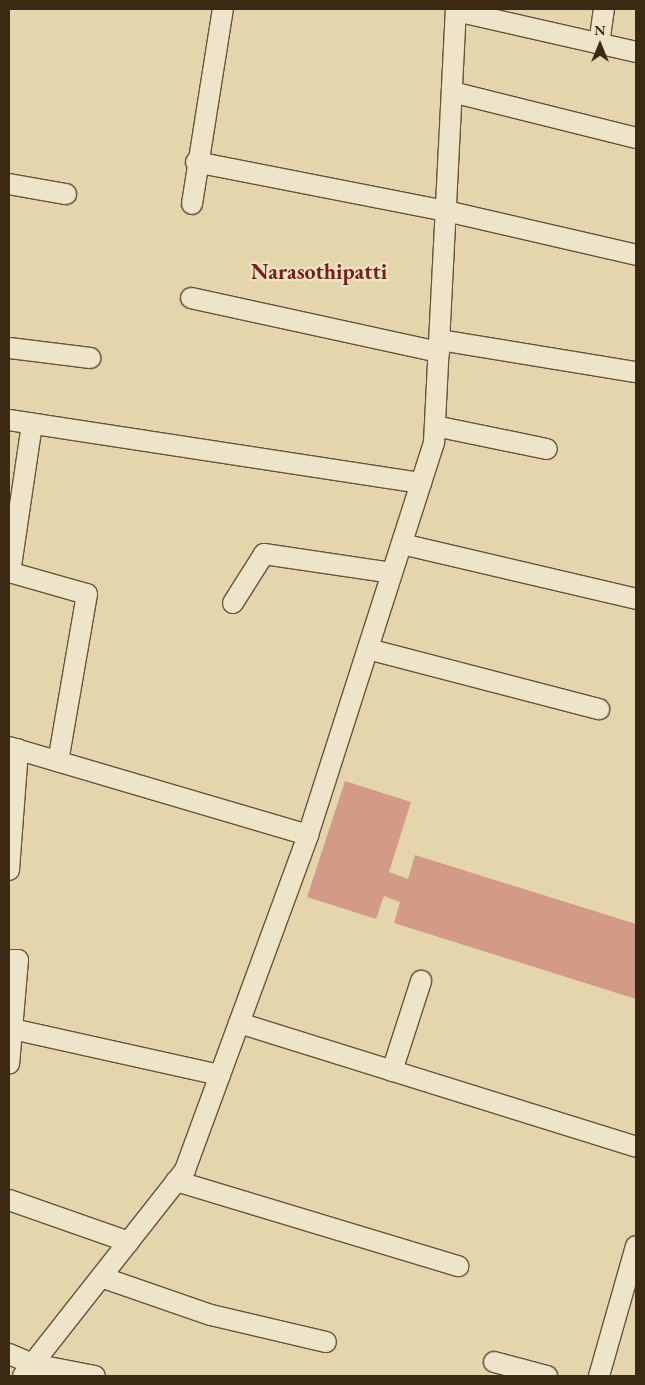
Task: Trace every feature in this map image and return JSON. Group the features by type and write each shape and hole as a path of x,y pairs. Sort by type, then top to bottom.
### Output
{"street":[{"path":"192,204 196,162 223,9"},
{"path":"600,44 604,9"},
{"path":"28,1370 185,1170 308,835 421,484 434,442 456,10 636,52"},
{"path":"452,92 636,138"},
{"path":"196,162 446,211 636,255"},
{"path":"9,184 66,194"},
{"path":"191,298 439,346 636,372"},
{"path":"9,348 90,358"},
{"path":"9,420 421,484"},
{"path":"32,424 9,572 87,594 58,762"},
{"path":"435,426 547,449"},
{"path":"402,544 636,599"},
{"path":"232,603 264,554 392,573"},
{"path":"368,649 599,709"},
{"path":"9,870 13,748 308,835"},
{"path":"9,960 18,960 9,1064"},
{"path":"392,1071 421,981"},
{"path":"239,1023 636,1147"},
{"path":"12,1030 220,1075"},
{"path":"176,1181 458,1266"},
{"path":"9,1200 129,1242"},
{"path":"599,1376 636,1246"},
{"path":"101,1277 211,1316 326,1342"},
{"path":"9,1354 28,1370 95,1376"},
{"path":"494,1362 547,1376"}],"building":[{"path":"345,781 411,802 389,872 408,879 415,855 636,924 636,999 394,923 400,902 384,896 376,919 307,897"}],"district":[{"name":"Narasothipatti","path":"319,272"}]}
